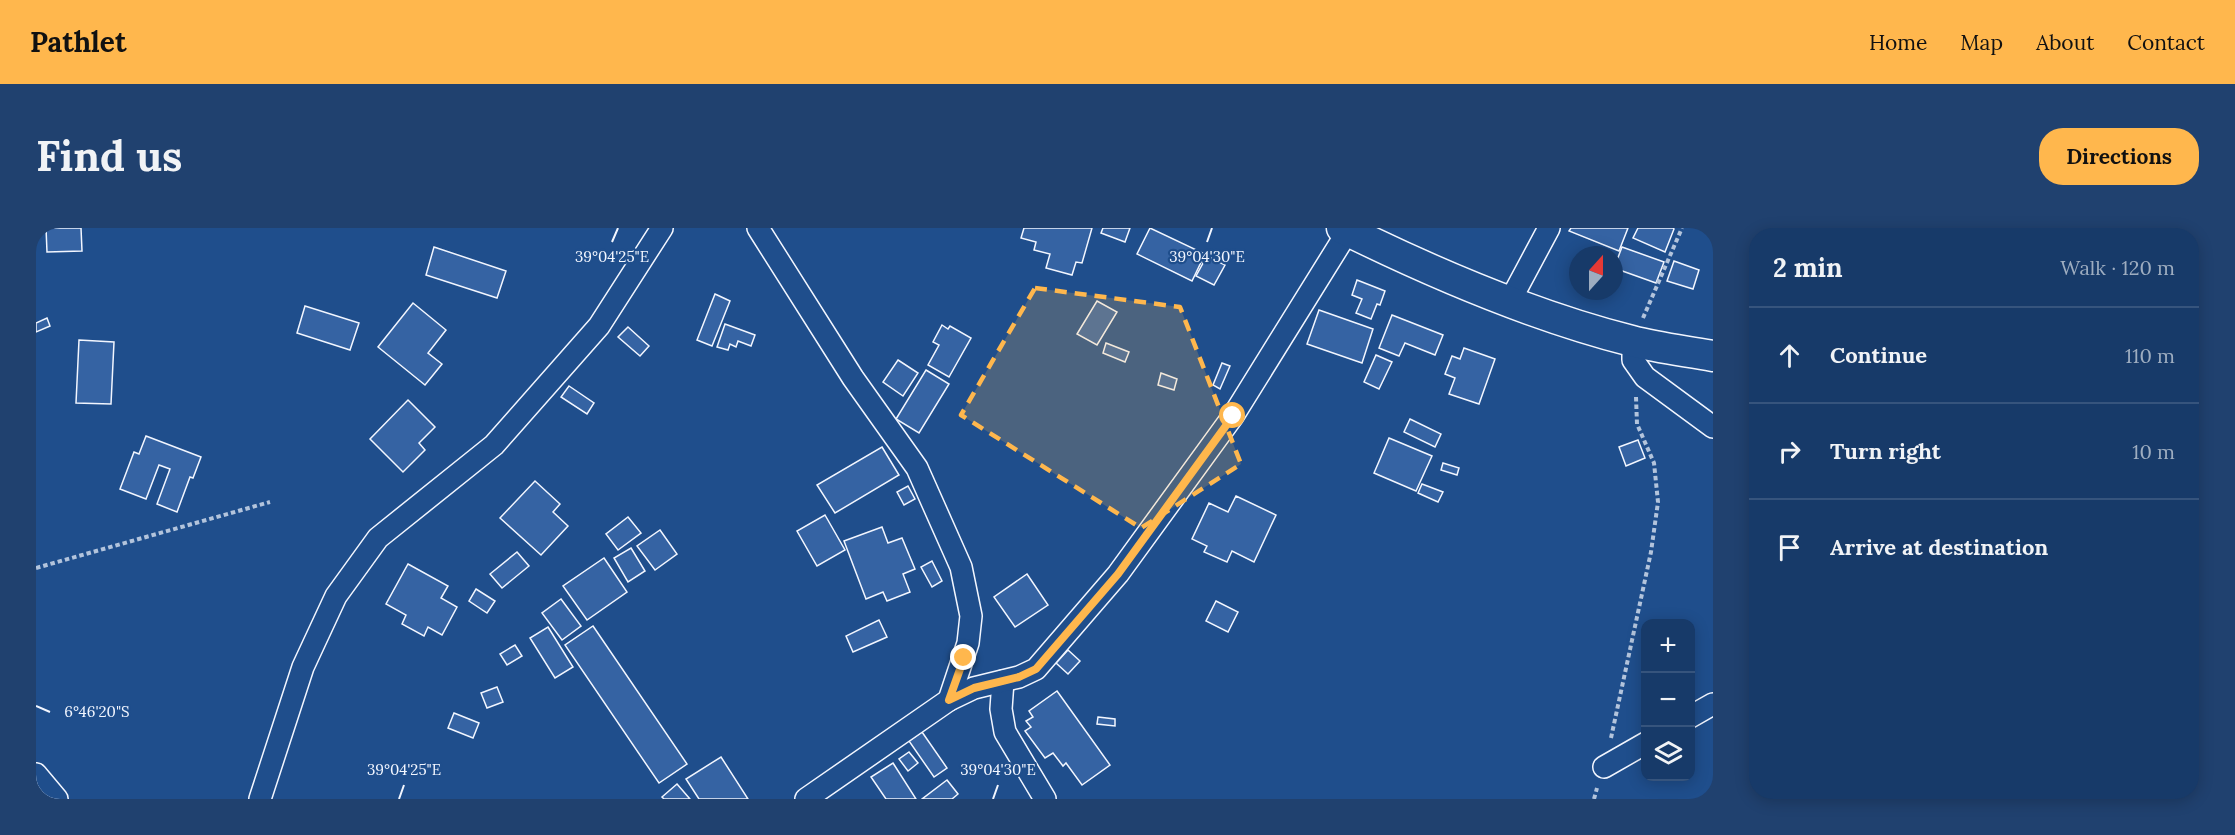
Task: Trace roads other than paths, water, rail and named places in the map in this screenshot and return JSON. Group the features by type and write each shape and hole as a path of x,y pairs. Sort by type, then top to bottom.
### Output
{"street":[{"path":"260,799 303,667 336,596 378,538 494,446 599,326 662,228"},
{"path":"758,228 853,378 917,468 961,567 971,616 968,643 949,700"},
{"path":"1510,301 1549,228"},
{"path":"806,799 949,700 974,688 1019,677 1036,669 1118,574 1233,416 1345,229 1510,301 1561,320 1635,355 1713,356"},
{"path":"1635,355 1645,377 1713,427"},
{"path":"1003,681 1001,709 1005,732 1045,799"},
{"path":"1695,714 1713,704"},
{"path":"1604,767 1641,746"},
{"path":"36,774 57,799"}]}
